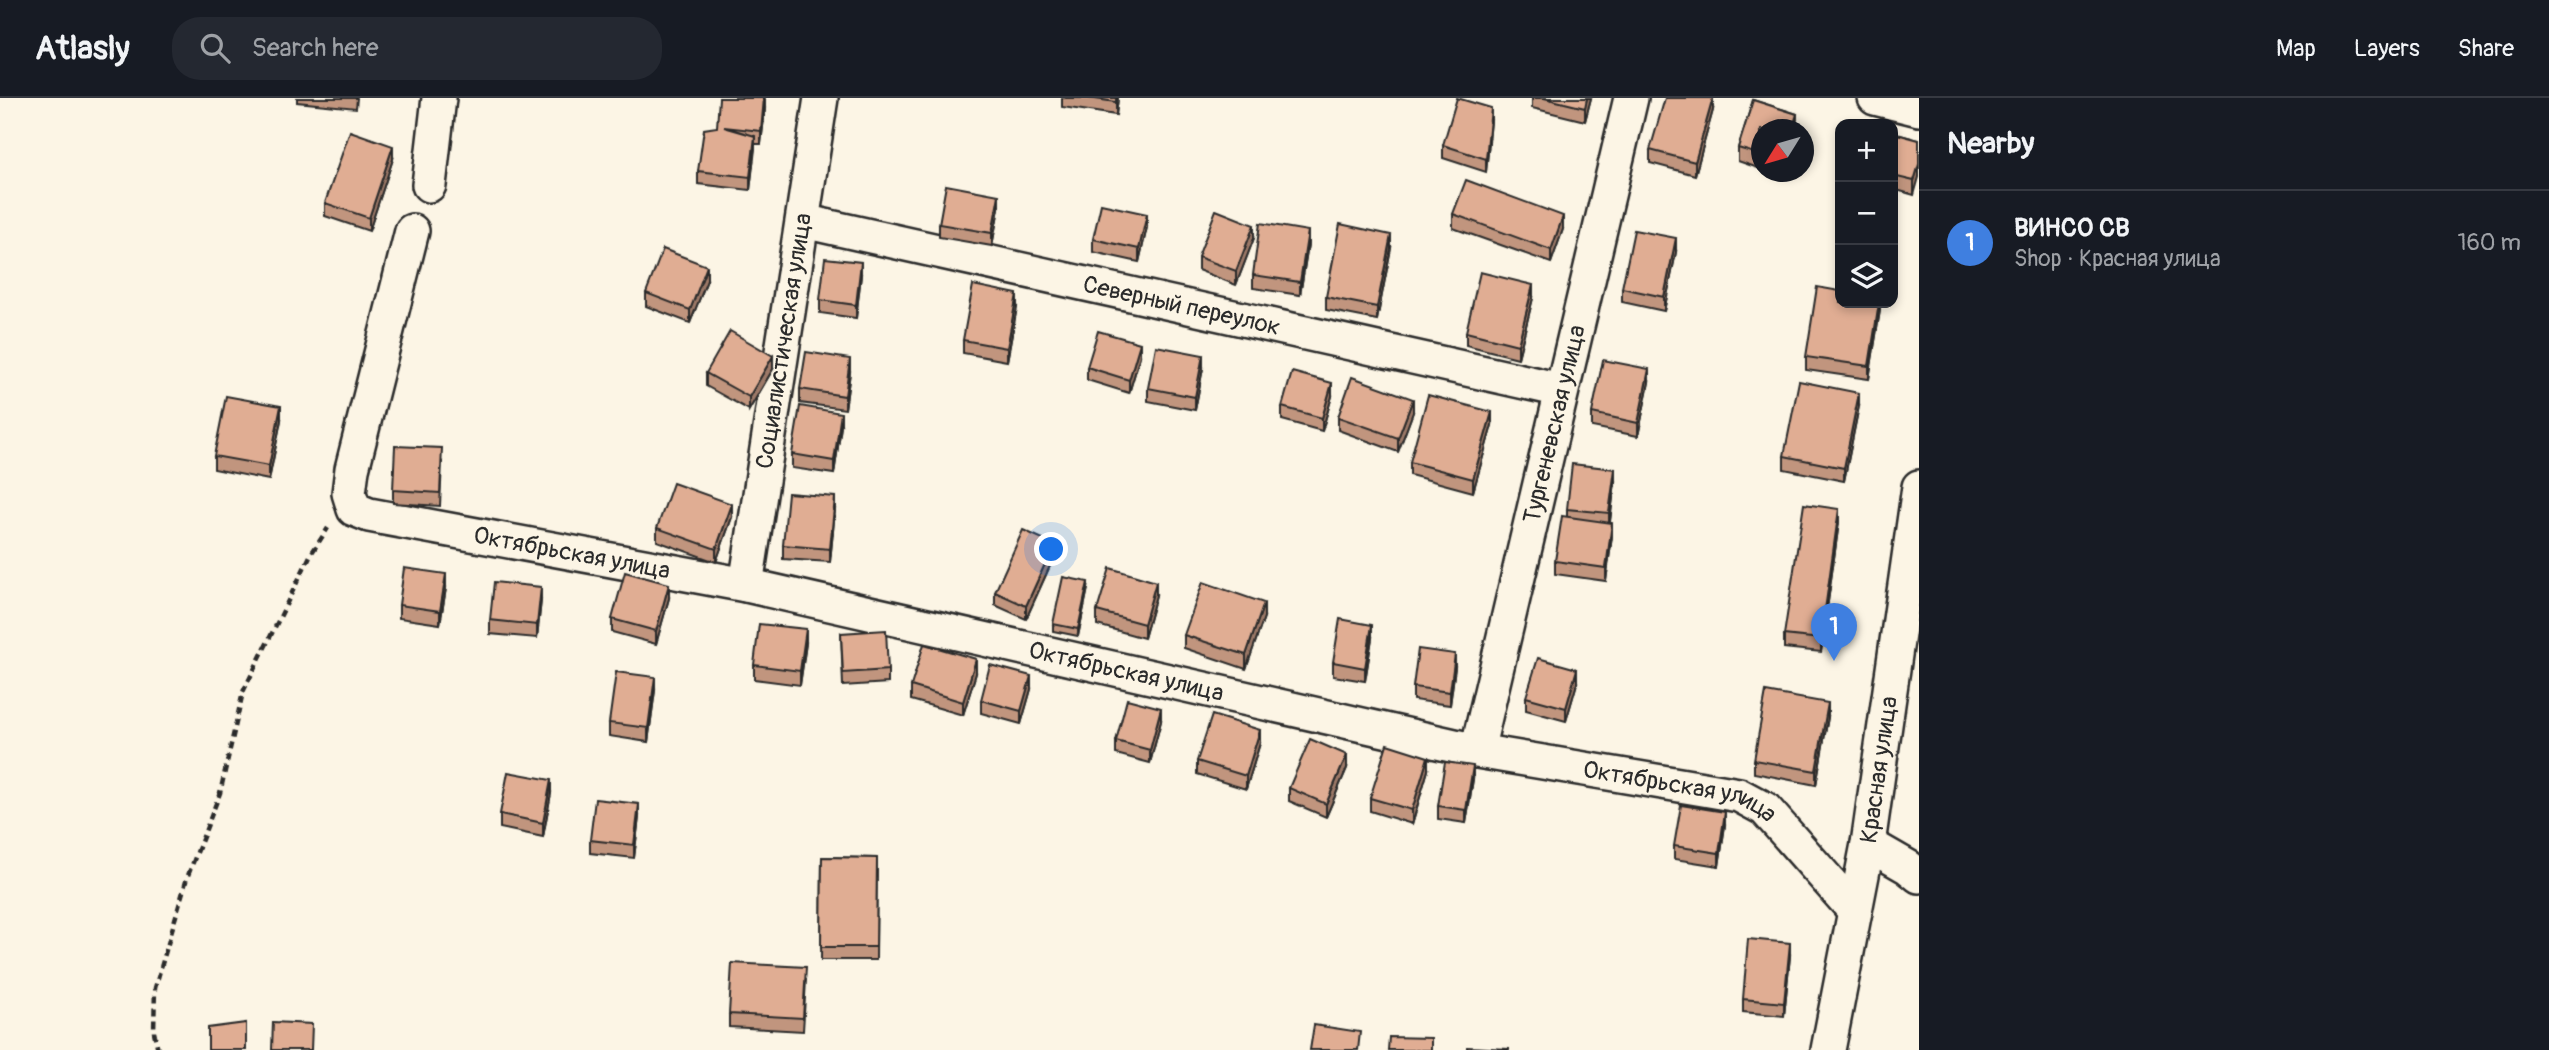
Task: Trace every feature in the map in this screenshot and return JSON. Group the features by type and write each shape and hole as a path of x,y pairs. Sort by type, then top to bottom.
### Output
{"street":[{"path":"429,185 439,98"},
{"name":"Социалистическая улица","path":"746,585 821,98"},
{"name":"Тургеневская улица","path":"1477,751 1631,98"},
{"path":"1875,98 1919,109"},
{"name":"Северный переулок","path":"803,221 1561,390"},
{"path":"354,509 349,494 352,469 412,231"},
{"name":"Красная улица","path":"1828,1050 1868,844 1913,557 1919,486"},
{"name":"Октябрьская улица","path":"354,509 369,515 746,585 1477,751 1740,795 1754,801 1777,821 1855,911"},
{"path":"1868,844 1919,876"}],"path":[{"path":"158,1050 154,1032 155,988 187,878 220,793 243,692 311,554 329,526 354,509"}],"building":[{"path":"719,98 764,98 761,131 724,127 755,136 750,177 698,171 704,129 717,127"},
{"path":"1088,98 1116,98 1116,102"},
{"path":"1457,98 1491,108 1486,159 1443,145"},
{"path":"1544,98 1587,98 1585,108"},
{"path":"1665,98 1713,98 1695,162 1650,150"},
{"path":"1753,100 1797,114 1795,119 1751,119 1751,152 1738,148"},
{"path":"350,131 393,146 369,218 325,203"},
{"path":"1898,134 1919,140 1919,164 1914,181 1898,177"},
{"path":"1466,180 1563,216 1551,250 1453,214"},
{"path":"946,185 999,195 992,233 939,224"},
{"path":"1101,204 1147,214 1139,249 1093,239"},
{"path":"1216,210 1254,225 1236,271 1198,257"},
{"path":"1260,223 1308,231 1300,282 1253,275"},
{"path":"1340,224 1391,235 1377,307 1326,297"},
{"path":"1634,230 1676,238 1664,297 1622,288"},
{"path":"663,249 707,266 690,310 646,293"},
{"path":"825,258 861,262 856,305 820,300"},
{"path":"1480,272 1533,285 1518,345 1466,332"},
{"path":"973,285 1017,294 1007,348 963,340"},
{"path":"1817,287 1835,290 1835,308 1878,308 1869,366 1806,357"},
{"path":"730,331 773,356 749,397 706,373"},
{"path":"1098,331 1140,343 1129,380 1087,367"},
{"path":"1156,346 1203,355 1195,397 1148,388"},
{"path":"806,352 850,359 845,396 800,389"},
{"path":"1603,360 1649,369 1638,423 1592,413"},
{"path":"1292,372 1332,383 1322,418 1282,407"},
{"path":"1352,377 1413,399 1398,438 1338,417"},
{"path":"1799,381 1859,393 1844,468 1784,456"},
{"path":"1428,395 1492,412 1473,479 1410,462"},
{"path":"226,396 281,406 269,466 214,456"},
{"path":"800,406 841,413 834,461 792,454"},
{"path":"395,446 442,448 440,493 393,490"},
{"path":"1572,464 1615,469 1609,513 1567,509"},
{"path":"673,483 732,504 716,549 657,528"},
{"path":"788,493 835,497 830,549 783,545"},
{"path":"1804,504 1839,509 1821,639 1784,635"},
{"path":"1562,516 1612,523 1606,568 1555,561"},
{"path":"1023,530 1054,544 1026,606 995,592"},
{"path":"404,568 446,574 440,611 399,605"},
{"path":"1110,568 1156,582 1144,624 1097,611"},
{"path":"625,572 669,584 656,631 612,619"},
{"path":"1063,577 1088,582 1078,629 1053,624"},
{"path":"494,582 541,587 537,625 490,620"},
{"path":"1203,582 1264,603 1246,655 1184,635"},
{"path":"1340,619 1372,625 1365,668 1333,662"},
{"path":"759,624 806,629 800,671 754,665"},
{"path":"886,630 888,670 843,673 841,633"},
{"path":"924,644 976,659 963,702 911,686"},
{"path":"1418,649 1455,654 1450,692 1413,687"},
{"path":"1538,658 1577,669 1566,708 1526,697"},
{"path":"990,665 1031,676 1021,711 981,700"},
{"path":"616,672 655,677 648,728 609,723"},
{"path":"1766,692 1828,703 1816,771 1754,760"},
{"path":"1127,699 1161,708 1150,750 1116,741"},
{"path":"1212,715 1260,730 1246,776 1197,761"},
{"path":"1310,739 1347,755 1326,804 1289,788"},
{"path":"1387,744 1428,757 1412,810 1370,798"},
{"path":"1445,762 1473,766 1466,810 1438,806"},
{"path":"508,772 551,780 543,823 500,814"},
{"path":"595,799 639,804 634,845 590,840"},
{"path":"1681,805 1725,812 1719,853 1674,846"},
{"path":"822,857 877,858 876,947 821,947"},
{"path":"1748,939 1790,943 1784,1003 1743,999"},
{"path":"732,963 806,967 803,1018 729,1014"},
{"path":"273,1022 312,1024 311,1050 272,1050"},
{"path":"246,1023 246,1050 208,1050 208,1028"},
{"path":"1314,1025 1360,1032 1358,1050 1310,1050"},
{"path":"1389,1037 1431,1038 1431,1050 1388,1050"},
{"path":"1467,1047 1509,1049 1509,1050 1467,1050"}],"place":[{"name":"ВИНСО СВ","path":"1834,661"}]}
